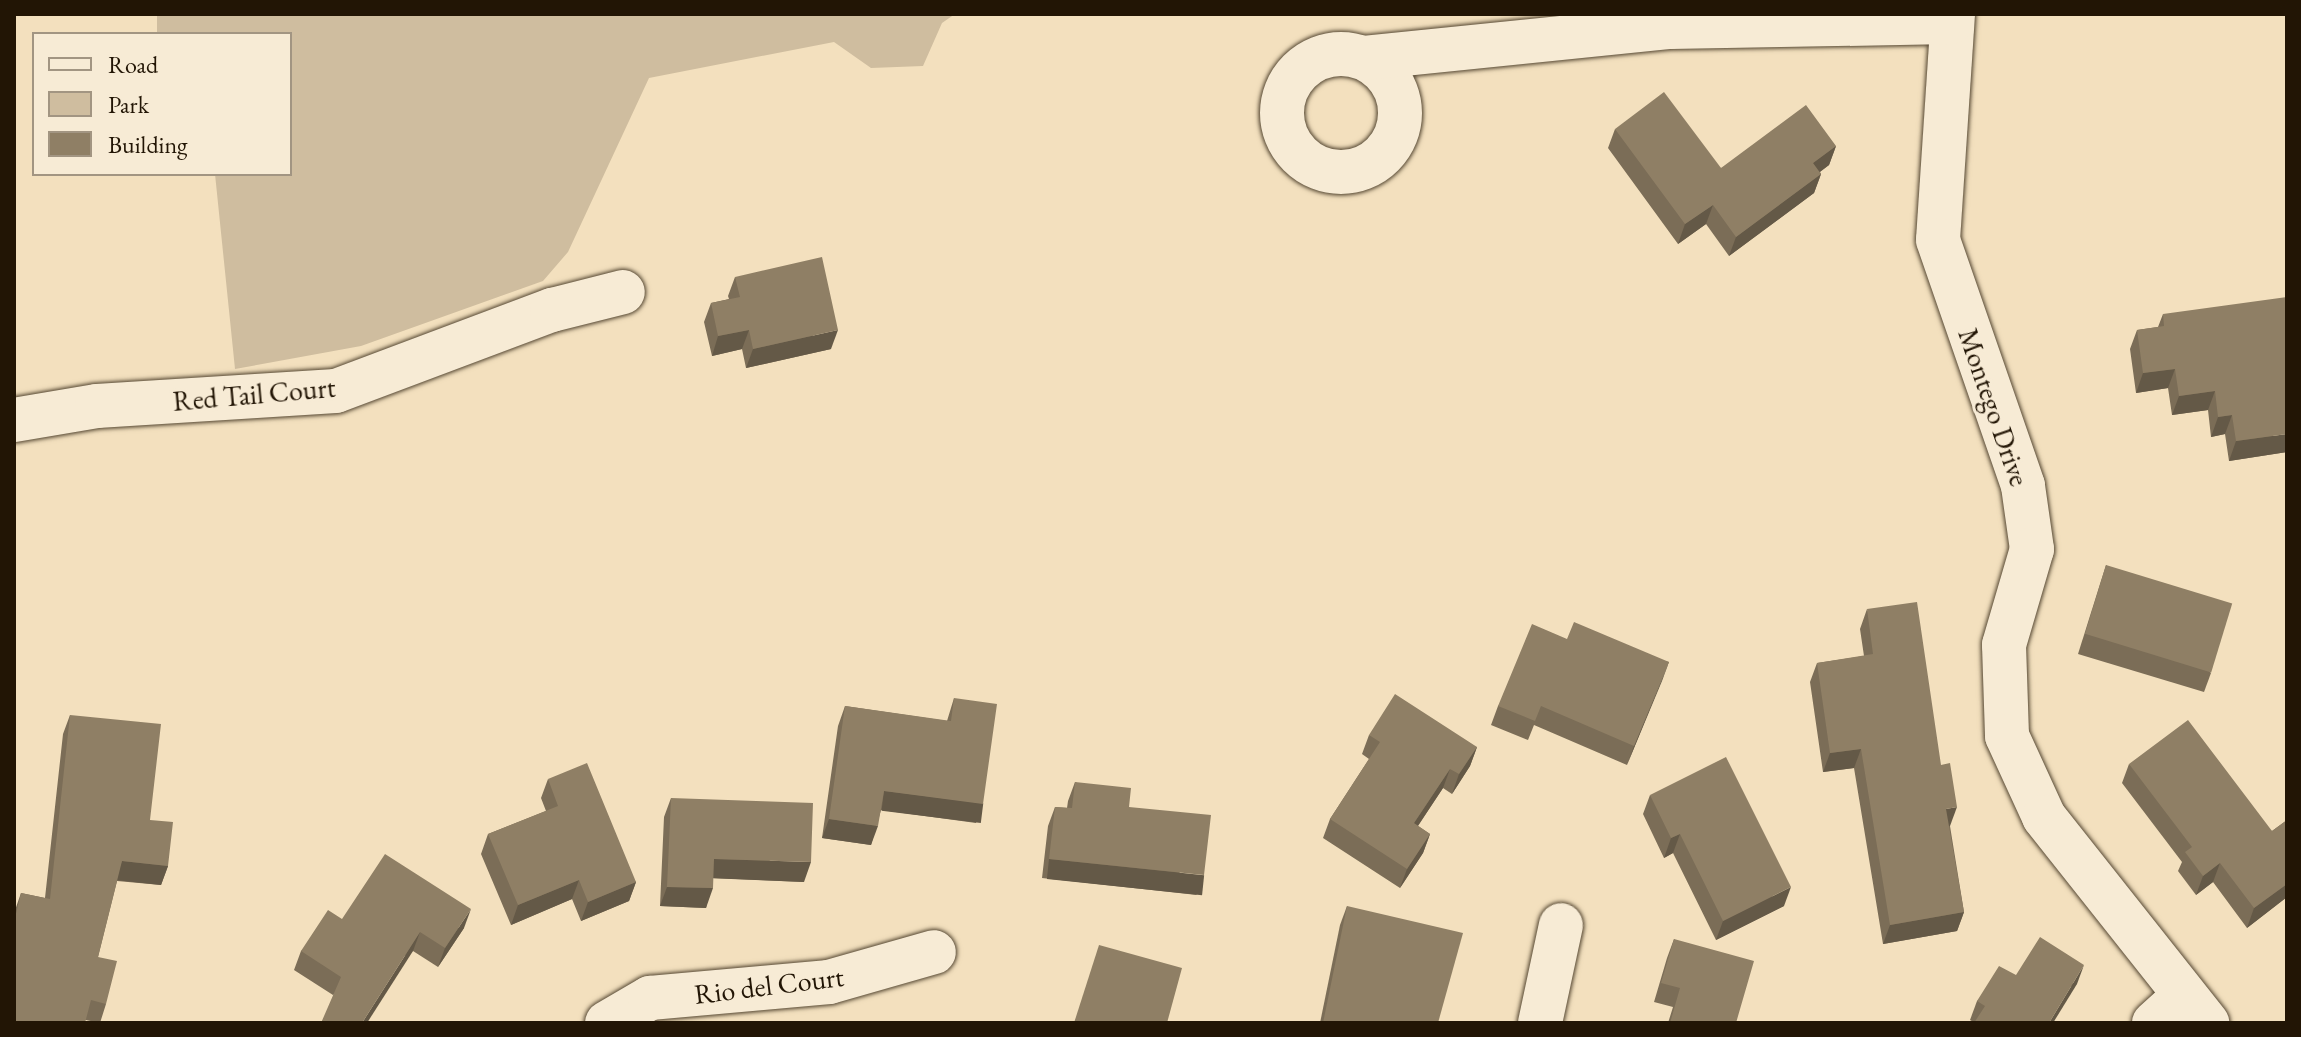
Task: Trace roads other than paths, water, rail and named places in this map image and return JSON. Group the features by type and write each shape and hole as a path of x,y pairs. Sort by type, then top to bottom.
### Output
{"street":[{"path":"1364,58 1670,27 1952,18"},
{"name":"Montego Drive","path":"1952,18 1938,240 2023,486 2032,549 2004,645 2007,736 2044,817 2181,1014"},
{"name":"Red Tail Court","path":"14,420 97,406 336,391 552,310 623,292"},
{"path":"1540,1023 1561,925"},
{"name":"Rio del Court","path":"607,1023 650,998 829,982 934,952"}]}
